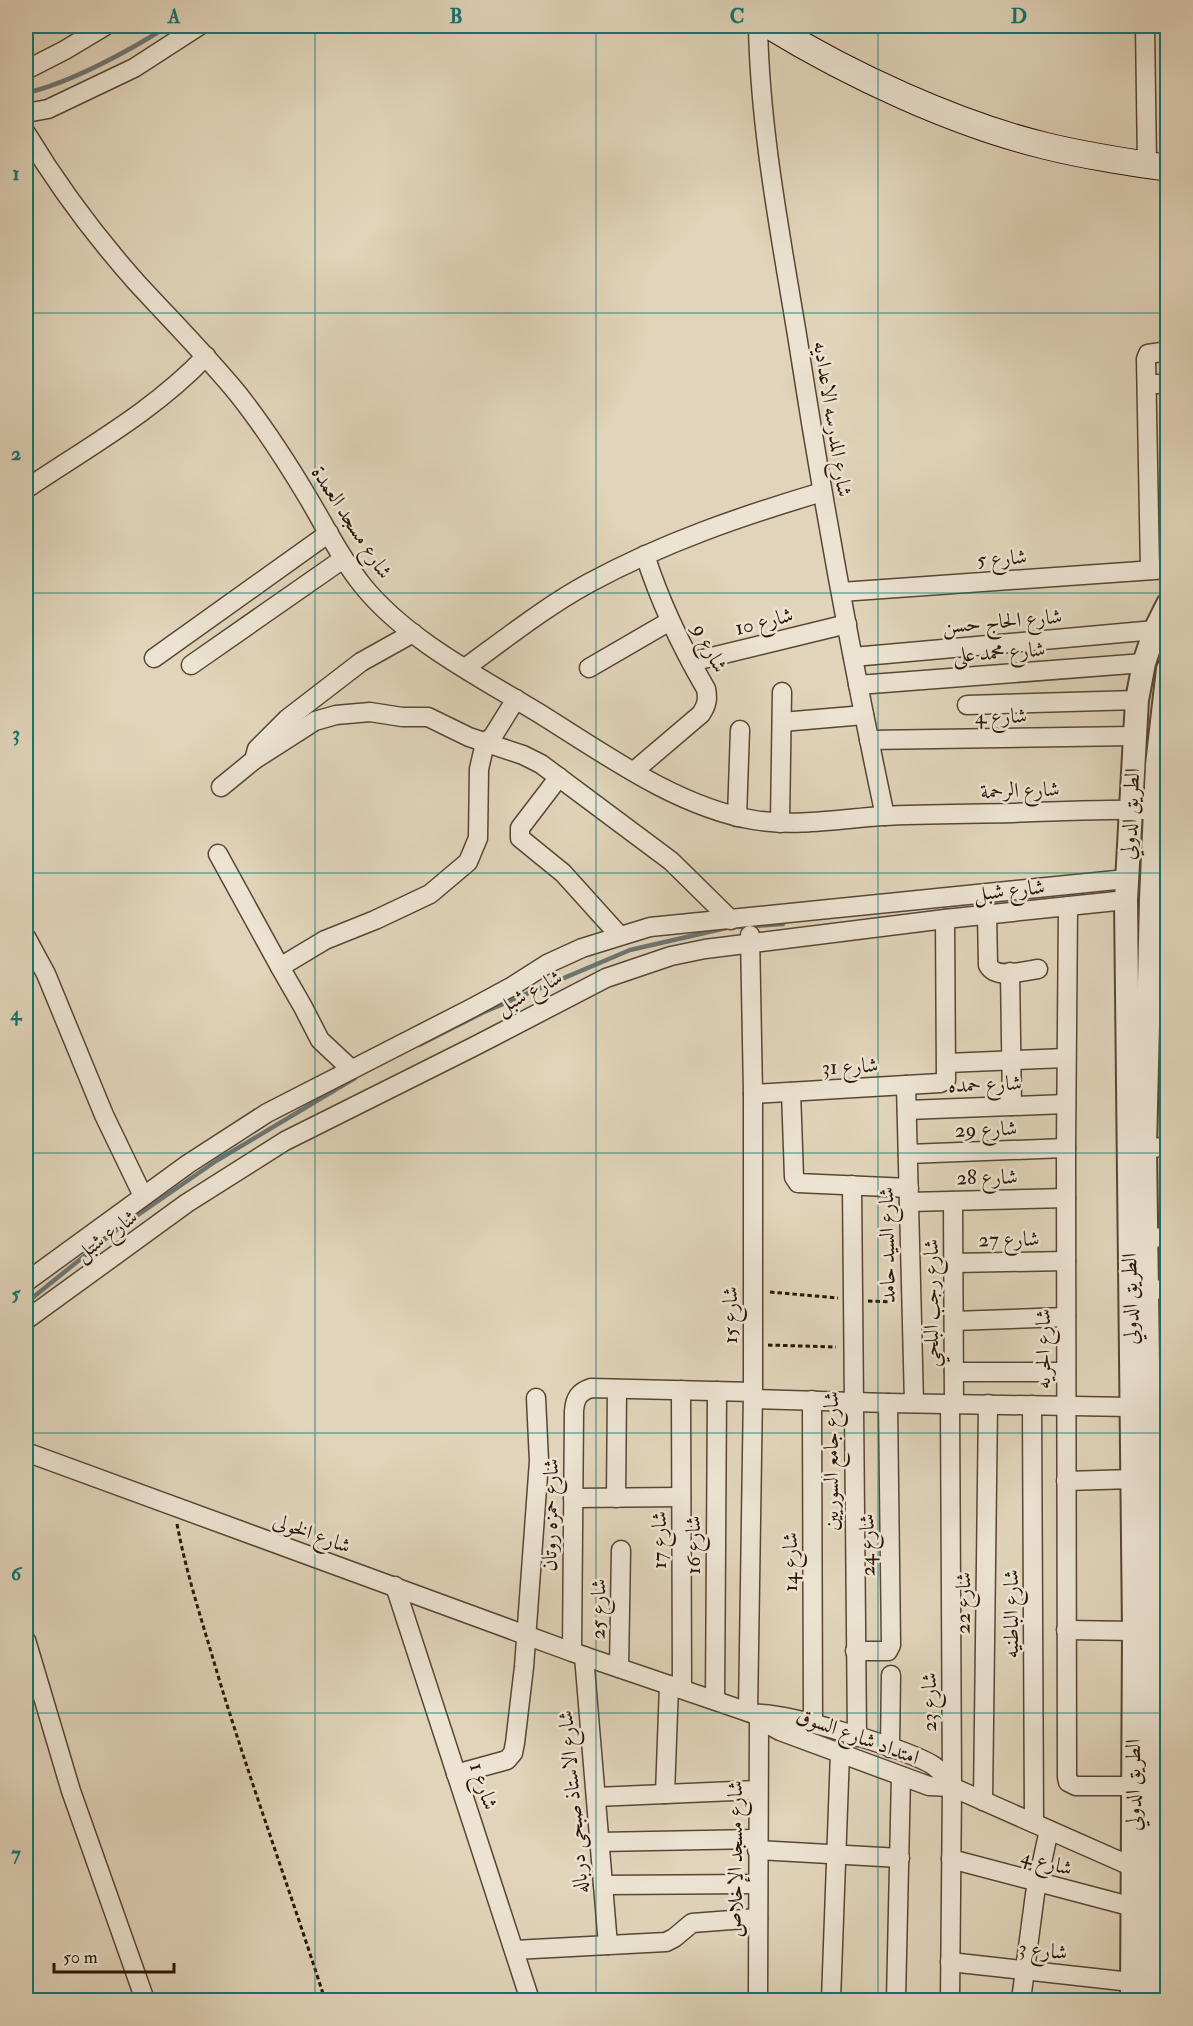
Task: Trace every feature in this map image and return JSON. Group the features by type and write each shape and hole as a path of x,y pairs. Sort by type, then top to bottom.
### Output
{"main road":[{"path":"770,26 849,70 987,128 1044,146 1091,157 1157,167"}],"street":[{"path":"26,70 105,26"},
{"path":"26,113 48,109 134,68 199,26"},
{"name":"شارع المدرسه الاعداديه","path":"758,26 762,114 822,492 885,816"},
{"path":"1145,26 1157,167"},
{"name":"شارع مسجد العمدة","path":"26,133 74,204 104,243 136,282 206,356 269,436 343,559 363,586 412,633 465,668 668,790 738,817 780,823 885,816"},
{"path":"1159,570 1147,471 1146,358 1148,354 1167,351"},
{"path":"26,489 126,424 173,389 206,356"},
{"path":"1147,384 1167,384"},
{"path":"465,668 587,584 645,555 708,528 822,492"},
{"path":"154,658 328,533"},
{"name":"شارع 9","path":"634,771 701,714 708,698 706,689 670,621 645,555"},
{"path":"191,665 343,559"},
{"name":"شارع 5","path":"841,592 1159,570"},
{"name":"الطريق الدولي","path":"1148,1995 1151,1874 1160,1799 1159,1588 1144,1401 1126,889 1137,700 1144,663 1167,604"},
{"path":"590,668 670,621"},
{"name":"شارع 10","path":"691,662 846,624"},
{"name":"شارع الحاج حسن","path":"853,657 1155,630"},
{"path":"254,760 257,749 287,719 361,662 412,633"},
{"name":"شارع محمد على","path":"858,685 1144,663"},
{"name":"الطريق الدولي","path":"1148,1995 1132,1907 1151,1874 1133,1786 1132,1479 1157,1289 1157,1237 1145,1148 1158,996 1159,801 1167,669"},
{"path":"780,823 782,692"},
{"path":"280,966 325,940 430,894 468,861 479,827 479,769 485,742 493,736 516,699"},
{"path":"968,705 1137,700"},
{"path":"220,788 254,760 315,721 336,715 370,712 402,717 428,717 469,737 523,755 541,764 671,861 731,920"},
{"path":"782,722 864,715"},
{"path":"738,817 740,730"},
{"name":"شارع 4","path":"869,740 1134,736"},
{"path":"559,777 520,828 520,838 563,873 619,935"},
{"name":"شارع الرحمة","path":"885,816 1130,809 1159,801"},
{"path":"218,854 320,1040 351,1069"},
{"name":"شارع شبل","path":"26,1320 187,1203 285,1141 606,978 671,956 705,949 1068,906 1126,889"},
{"name":"شارع شبل","path":"26,1282 188,1164 267,1113 492,997 547,964 582,948 650,927 1126,889"},
{"name":"شارع الحريه","path":"1068,906 1065,1148 1067,1777 1071,1785 1076,1786 1133,1786"},
{"path":"987,914 988,965 994,972 1038,969"},
{"name":"شارع 15","path":"750,918 753,1094 754,1714"},
{"path":"945,919 946,1070"},
{"path":"26,937 46,974 104,1116 143,1196"},
{"path":"1010,972 1012,1106"},
{"name":"شارع 31","path":"753,1094 940,1083 946,1080 946,1070 1011,1060 1066,1058"},
{"name":"شارع السيد حامد","path":"906,1085 914,1403"},
{"name":"شارع 28","path":"791,1092 794,1177 798,1183 852,1185 953,1201 1066,1198"},
{"name":"شارع حمده","path":"907,1110 1066,1104"},
{"path":"1145,1148 1167,1147"},
{"name":"شارع 29","path":"908,1154 1065,1148"},
{"name":"شارع جامع السوريين","path":"852,1185 857,1737"},
{"name":"شارع رجب البلحي","path":"952,1404 954,1372 953,1201"},
{"name":"شارع 27","path":"954,1263 1066,1261"},
{"path":"954,1321 1066,1317"},
{"path":"954,1372 1066,1372"},
{"name":"شارع حمزه روتان","path":"578,1654 573,1498 574,1403 578,1396 591,1388 618,1389"},
{"path":"616,1498 618,1389 717,1391 753,1396 888,1403 1066,1406 1144,1401"},
{"name":"شارع 17","path":"665,1794 675,1687 681,1497 681,1390"},
{"name":"شارع 16","path":"715,1700 717,1391"},
{"path":"456,1774 507,1760 513,1753 524,1667 539,1461 536,1398"},
{"name":"شارع 14","path":"812,1400 813,1724"},
{"name":"شارع 24","path":"855,1651 888,1651 891,1645 888,1403"},
{"name":"شارع 23","path":"950,2001 952,1404"},
{"name":"شارع 22","path":"983,1801 988,1404"},
{"name":"شارع الباطنيه","path":"1021,2001 1042,1827 1032,1405"},
{"name":"شارع الخولى","path":"26,1452 578,1654"},
{"path":"1066,1481 1132,1479"},
{"path":"573,1498 681,1497"},
{"name":"شارع 25","path":"619,1668 621,1550"},
{"name":"شارع 1","path":"394,1586 530,2001"},
{"path":"1066,1630 1134,1632"},
{"path":"26,1640 71,1791 144,2001"},
{"name":"امتداد شارع السوق","path":"578,1654 754,1714 780,1731 929,1786 952,1787 1151,1874"},
{"name":"شارع الاستاذ صبحى درباله","path":"578,1654 596,1797 608,1945"},
{"path":"890,1748 891,1675"},
{"name":"امتداد شارع السوق","path":"754,1714 770,1713 890,1748 933,1766 952,1787"},
{"name":"شارع مسجد الإخلاص","path":"754,1714 757,1790 758,2001"},
{"path":"831,2001 840,1753"},
{"path":"896,2001 901,1776"},
{"path":"596,1797 757,1790"},
{"path":"599,1842 757,1845 836,1855 900,1858"},
{"name":"شارع 4","path":"951,1859 1132,1907"},
{"path":"603,1885 758,1884"},
{"path":"514,1950 666,1942 692,1923 758,1918"},
{"name":"شارع 3","path":"950,1962 1025,1971 1148,1995"}],"path":[{"path":"753,1290 911,1303"},
{"path":"753,1345 853,1348"},
{"path":"174,1508 184,1564 242,1755 292,1896 325,2001"}],"waterway":[{"path":"26,93 61,82 99,65 168,26"},
{"path":"738,927 783,924"},
{"path":"419,1045 484,1012 630,950 726,928"},
{"path":"26,1303 119,1228 216,1161 355,1078"}]}
